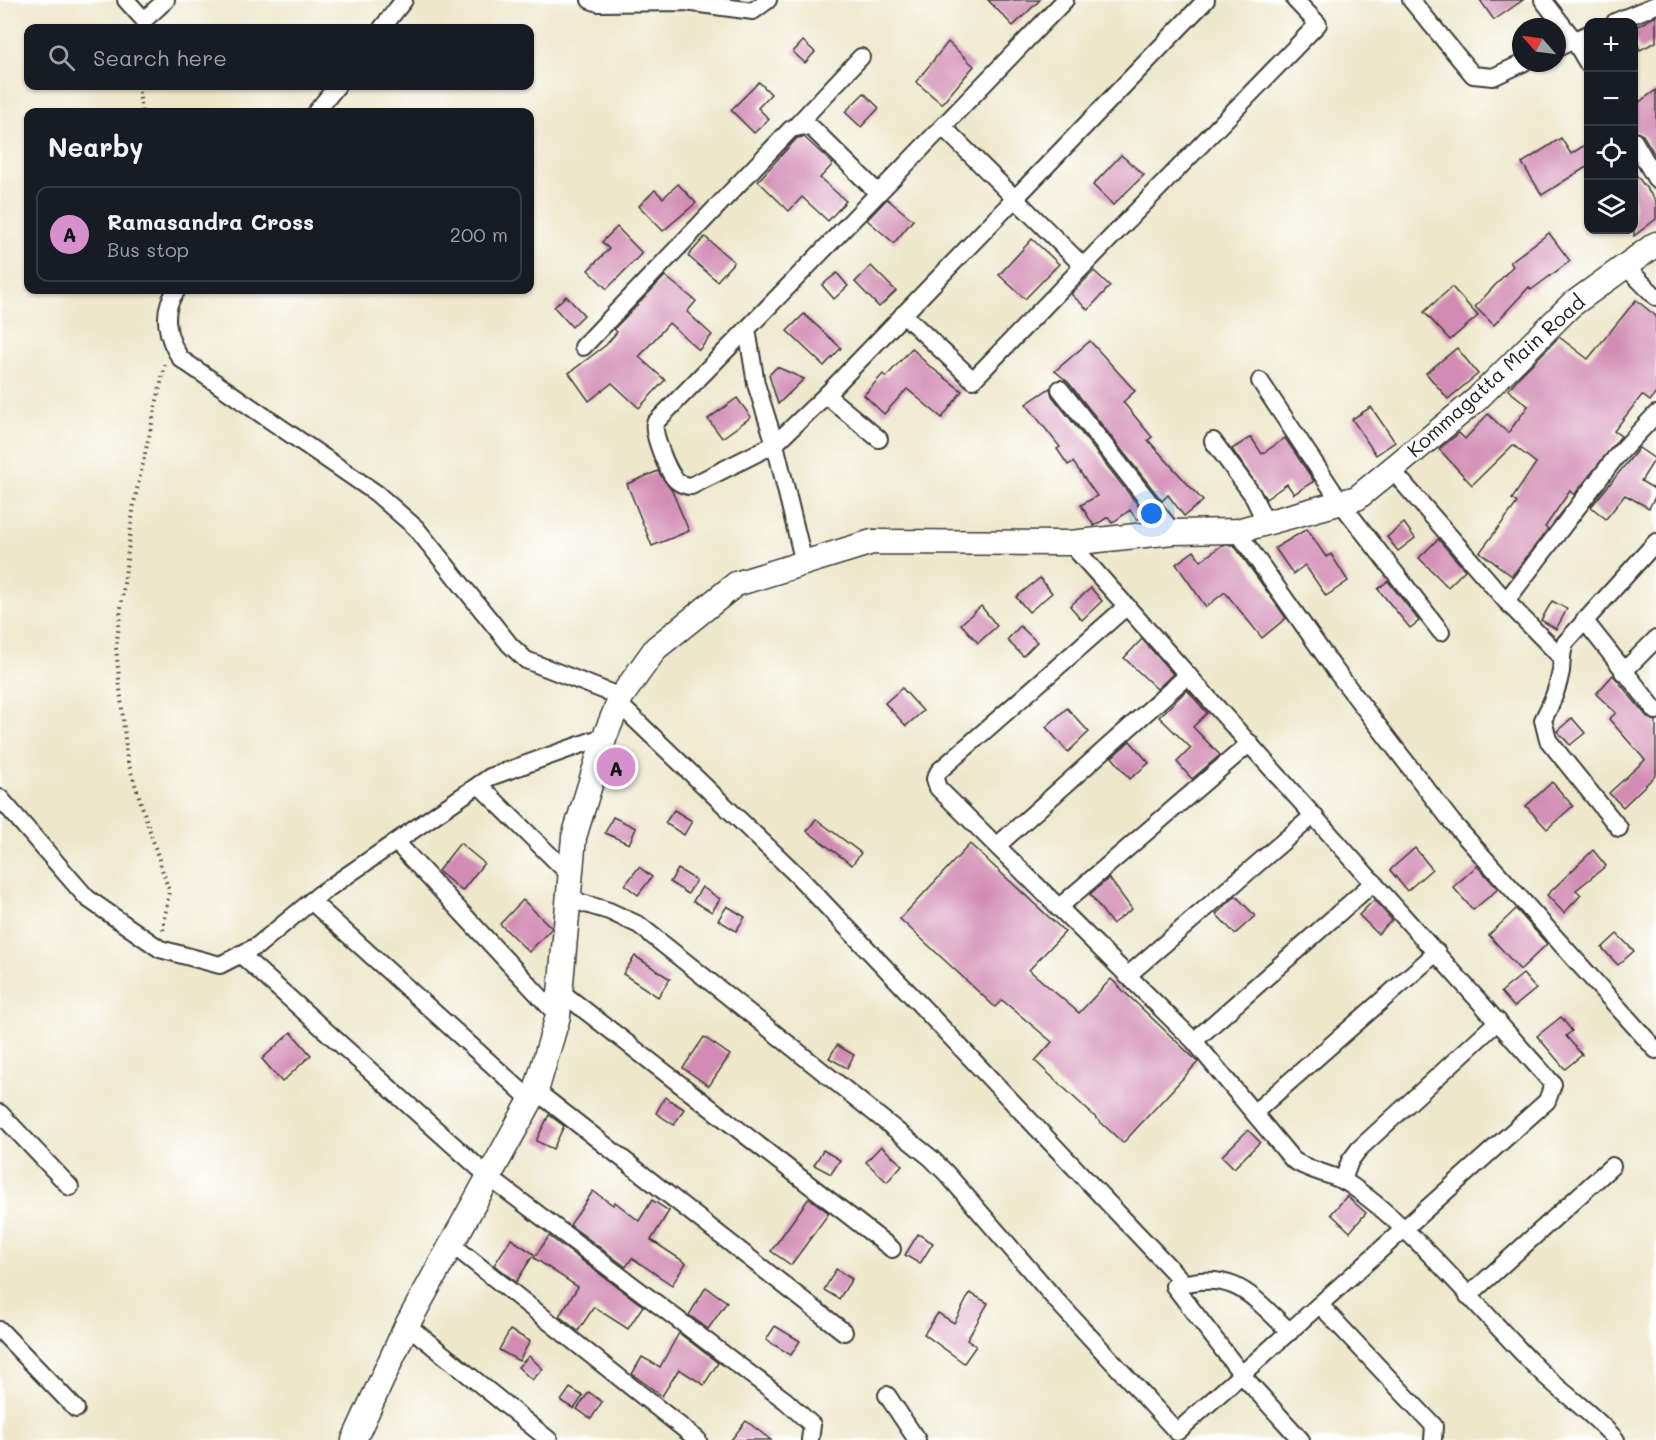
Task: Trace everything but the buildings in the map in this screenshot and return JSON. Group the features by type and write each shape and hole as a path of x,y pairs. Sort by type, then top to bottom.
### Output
{"main road":[{"name":"Kommagatta Main Road","path":"354,1440 406,1325 450,1243 490,1178 533,1096 558,1016 574,837 605,736 620,700 656,648 736,584 872,542 1070,543 1173,532 1237,531 1357,498 1476,400 1570,306 1656,244"}],"street":[{"path":"126,0 144,20 166,0"},
{"path":"590,0 598,3 685,2 753,11 768,0"},
{"path":"1065,0 662,414 655,423 654,434 675,480 685,486 691,486 775,444 826,395 1206,0"},
{"path":"903,314 973,380 1318,24 1295,0"},
{"path":"1411,0 1473,75 1493,77 1512,68"},
{"path":"1543,0 1581,37 1566,44"},
{"path":"385,24 399,1"},
{"path":"1625,18 1656,5"},
{"path":"583,347 861,57"},
{"path":"319,108 334,90"},
{"path":"795,127 805,126 813,129 878,193"},
{"path":"943,127 1083,266"},
{"path":"1638,148 1656,179"},
{"path":"1625,266 1656,297"},
{"path":"175,294 168,310 170,344 181,359 376,493 416,528 510,645 526,660 620,700 799,877 1184,1283"},
{"path":"747,328 756,384 775,444 804,563"},
{"path":"1260,381 1341,503 1441,632"},
{"path":"1060,389 1173,532"},
{"path":"826,395 879,439"},
{"path":"1506,601 1615,458 1656,414"},
{"path":"1213,441 1252,494 1266,524"},
{"path":"1392,470 1506,601 1560,656"},
{"path":"1237,531 1335,670 1452,822 1656,1050"},
{"path":"1619,828 1545,734 1543,720 1555,699 1561,668 1560,656 1565,643 1656,542"},
{"path":"479,785 570,888 639,925 931,1158 1177,1437 1551,1095 1554,1089 1552,1081 1070,543"},
{"path":"1127,606 939,771 935,779 938,788 1194,1041 1293,1160 1313,1171 1343,1180 1403,1230 1540,1370 1600,1422 1616,1440"},
{"path":"1584,620 1656,711"},
{"path":"1623,672 1656,639"},
{"path":"998,845 1188,675"},
{"path":"0,798 87,898 160,948 220,965 257,946 311,901 490,777 605,736"},
{"path":"1058,908 1250,743"},
{"path":"1127,976 1314,815"},
{"path":"396,842 558,1016"},
{"path":"1194,1041 1374,882"},
{"path":"311,901 533,1096 844,1332"},
{"path":"1255,1112 1437,952"},
{"path":"240,954 490,1178 786,1401 812,1425 810,1440"},
{"path":"560,990 892,1249"},
{"path":"1343,1180 1350,1161 1359,1149 1498,1021"},
{"path":"0,1113 70,1187"},
{"path":"1468,1296 1612,1166"},
{"path":"450,1243 698,1440"},
{"path":"1290,1332 1245,1290 1235,1284 1195,1280 1174,1286 1243,1376 1301,1440"},
{"path":"1320,1305 1434,1426 1433,1440"},
{"path":"406,1325 541,1437"},
{"path":"0,1330 76,1409"},
{"path":"887,1395 916,1440"}],"path":[{"path":"139,90 141,108"},
{"path":"160,948 169,891 127,759 116,648 134,503 170,344"}],"place":[{"name":"Ramasandra Cross","path":"616,767"}]}
